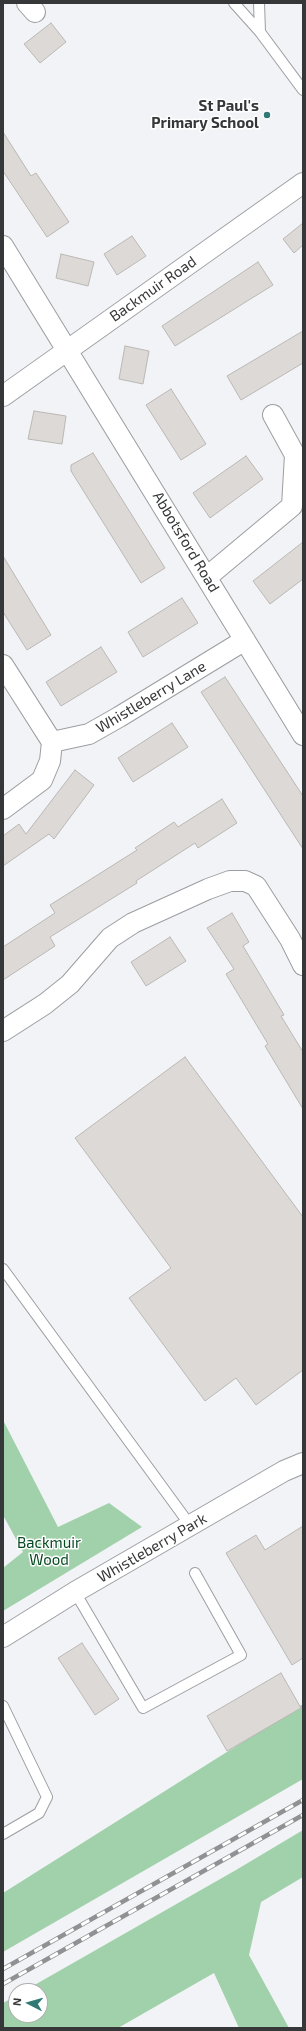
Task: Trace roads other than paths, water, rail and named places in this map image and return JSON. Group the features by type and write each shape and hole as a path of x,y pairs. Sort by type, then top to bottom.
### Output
{"street":[{"name":"Backmuir Road","path":"3,396 303,183"},
{"name":"Abbotsford Road","path":"3,246 303,735"},
{"path":"207,577 297,507 295,455 274,415"},
{"name":"Whistleberry Lane","path":"52,742 89,734 245,640"},
{"path":"3,665 52,742 50,761 42,780 3,809"},
{"path":"3,1031 45,1004 70,984 110,938 133,922 230,881 245,881 256,886 296,935 303,965"},
{"name":"Whistleberry Park","path":"3,1637 75,1592 190,1525 284,1471 303,1463"}],"lane":[{"path":"234,3 260,32 303,90"},
{"path":"259,3 260,32"},
{"path":"3,1268 190,1525"},
{"path":"75,1592 143,1708 241,1655 195,1573"},
{"path":"3,1706 48,1797 39,1813 3,1834"}],"railway":[{"path":"3,1969 303,1800"},
{"path":"3,1984 303,1815"}],"place":[{"name":"St Paul's Primary School","path":"267,115"}],"park label":[{"name":"Backmuir Wood","path":"49,1552"}]}
